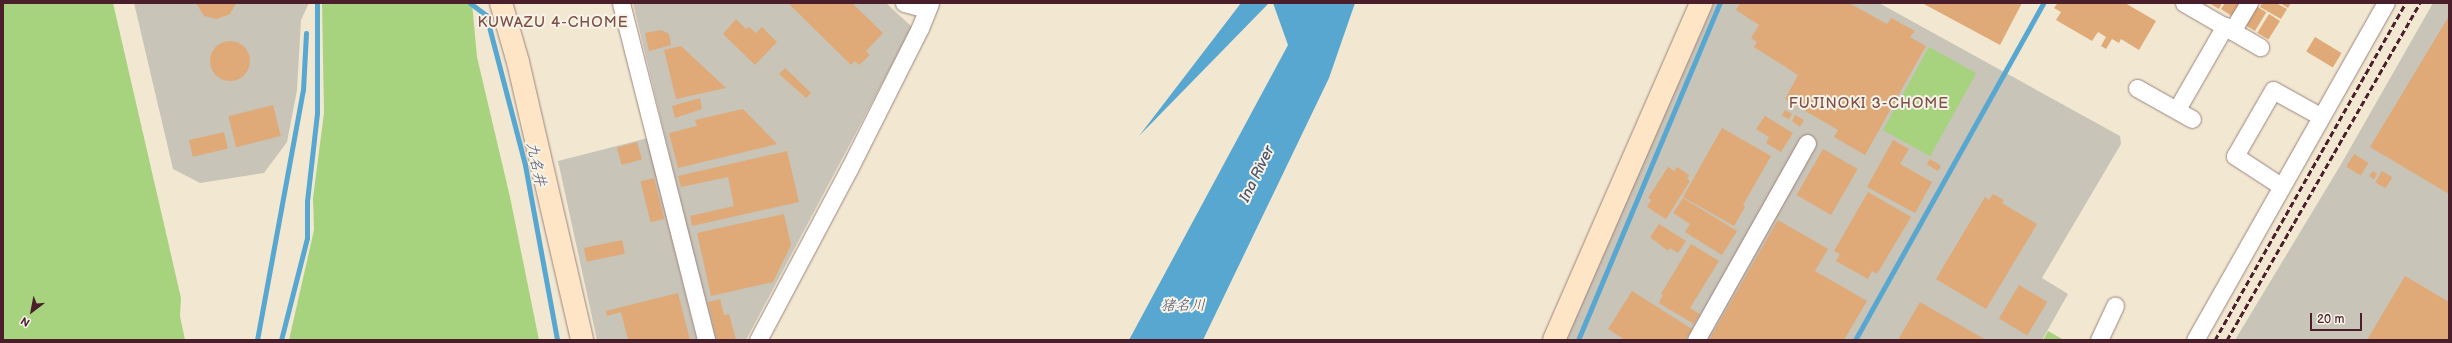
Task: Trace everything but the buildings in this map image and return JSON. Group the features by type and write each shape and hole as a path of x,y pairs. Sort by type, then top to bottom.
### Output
{"street":[{"path":"501,3 518,62 582,340"},
{"path":"621,3 706,340"},
{"path":"758,340 867,134 920,28 928,6 904,3"},
{"path":"1554,340 1701,3"},
{"path":"2184,3 2260,48"},
{"path":"2177,109 2228,28 2249,3"},
{"path":"2194,340 2320,116 2386,3"},
{"path":"2137,88 2177,109 2192,119"},
{"path":"2281,186 2235,156 2273,90 2320,116"},
{"path":"1696,340 1807,143"},
{"path":"2099,340 2115,306"}],"shaded area":[{"path":"134,3 309,3 301,20 297,90 287,142 264,173 200,183 173,169"},
{"path":"633,3 886,3 912,27 746,340 714,340"},
{"path":"1714,3 1879,3 2120,136 2121,144 2042,278 2068,294 2042,340 1564,340"},
{"path":"2433,3 2449,3 2449,340 2235,340 2340,166"},
{"path":"648,138 697,340 597,340 558,161"}],"green space":[{"path":"3,3 113,3 181,298 180,316 185,340 3,340"},
{"path":"322,3 472,3 477,57 510,197 539,340 289,340 314,230 313,198 324,113"},
{"path":"1929,47 1976,73 1930,156 1883,130"},
{"path":"2048,331 2064,340 2043,340"}],"water":[{"path":"1241,3 1269,3 1139,136"},
{"name":"猪名川","path":"1273,3 1355,3 1329,78 1203,340 1129,340 1288,45"}],"waterway":[{"path":"281,340 307,238 307,201 317,113 317,3"},
{"name":"九名井","path":"470,3 486,15 525,165 557,340"},
{"path":"1578,340 1720,3"},
{"path":"1855,340 2043,3"},
{"path":"257,340 303,90 306,33"}],"railway":[{"path":"2215,340 2406,3"},
{"path":"2227,340 2420,3"}],"district":[{"name":"KUWAZU 4-CHOME","path":"553,23"},
{"name":"FUJINOKI 3-CHOME","path":"1869,104"}],"water label":[{"name":"Ina River","path":"1257,174"}]}
